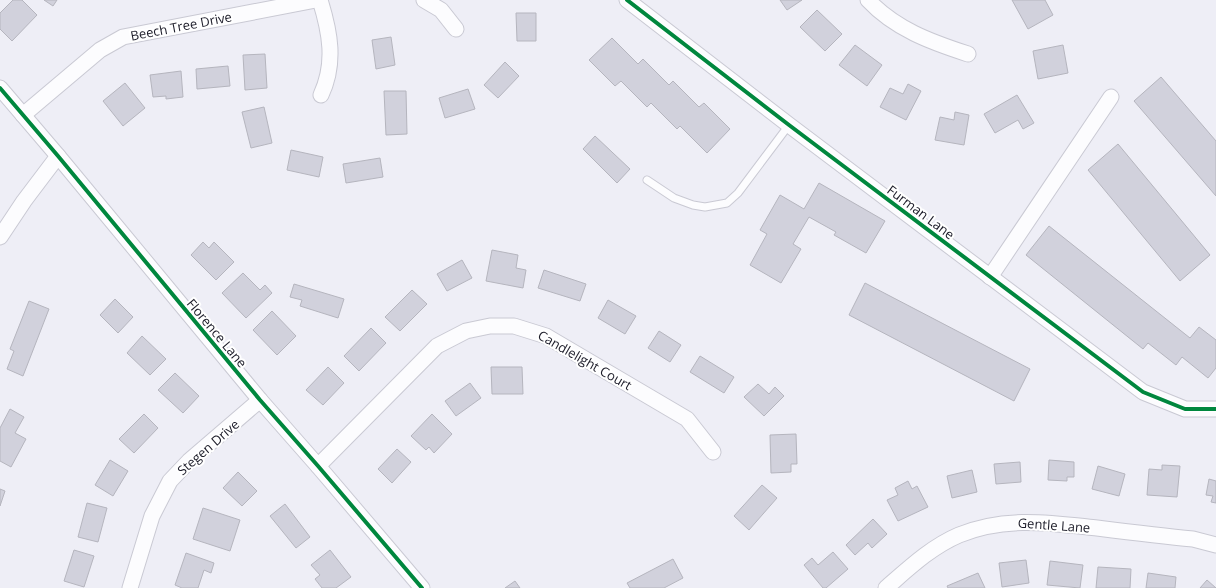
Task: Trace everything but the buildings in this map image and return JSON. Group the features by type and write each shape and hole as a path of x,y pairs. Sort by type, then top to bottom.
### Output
{"street":[{"name":"Beech Tree Drive","path":"23,115 100,50 123,37 316,0"},
{"path":"320,0 324,13 331,54 328,80 321,95"},
{"path":"424,0 441,10 456,29"},
{"name":"Furman Lane","path":"627,0 789,125 1143,392 1185,409 1216,409"},
{"path":"868,0 886,16 917,35 934,43 968,54"},
{"name":"Florence Lane","path":"0,88 260,400 422,588"},
{"path":"990,277 1111,97"},
{"path":"0,237 24,201 58,156"},
{"name":"Candlelight Court","path":"318,466 437,346 466,331 490,326 519,327 546,336 687,419 713,452"},
{"name":"Stegen Drive","path":"130,588 152,516 170,481 189,462 260,400"},
{"name":"Gentle Lane","path":"886,588 938,546 965,533 999,524 1041,522 1193,540 1216,545"}],"lane":[{"path":"647,180 674,198 693,205 705,207 727,203 738,193 789,125"}],"cycle path":[{"path":"627,0 789,125 1143,392 1185,409 1216,409"},
{"path":"0,88 260,400 422,588"}]}
